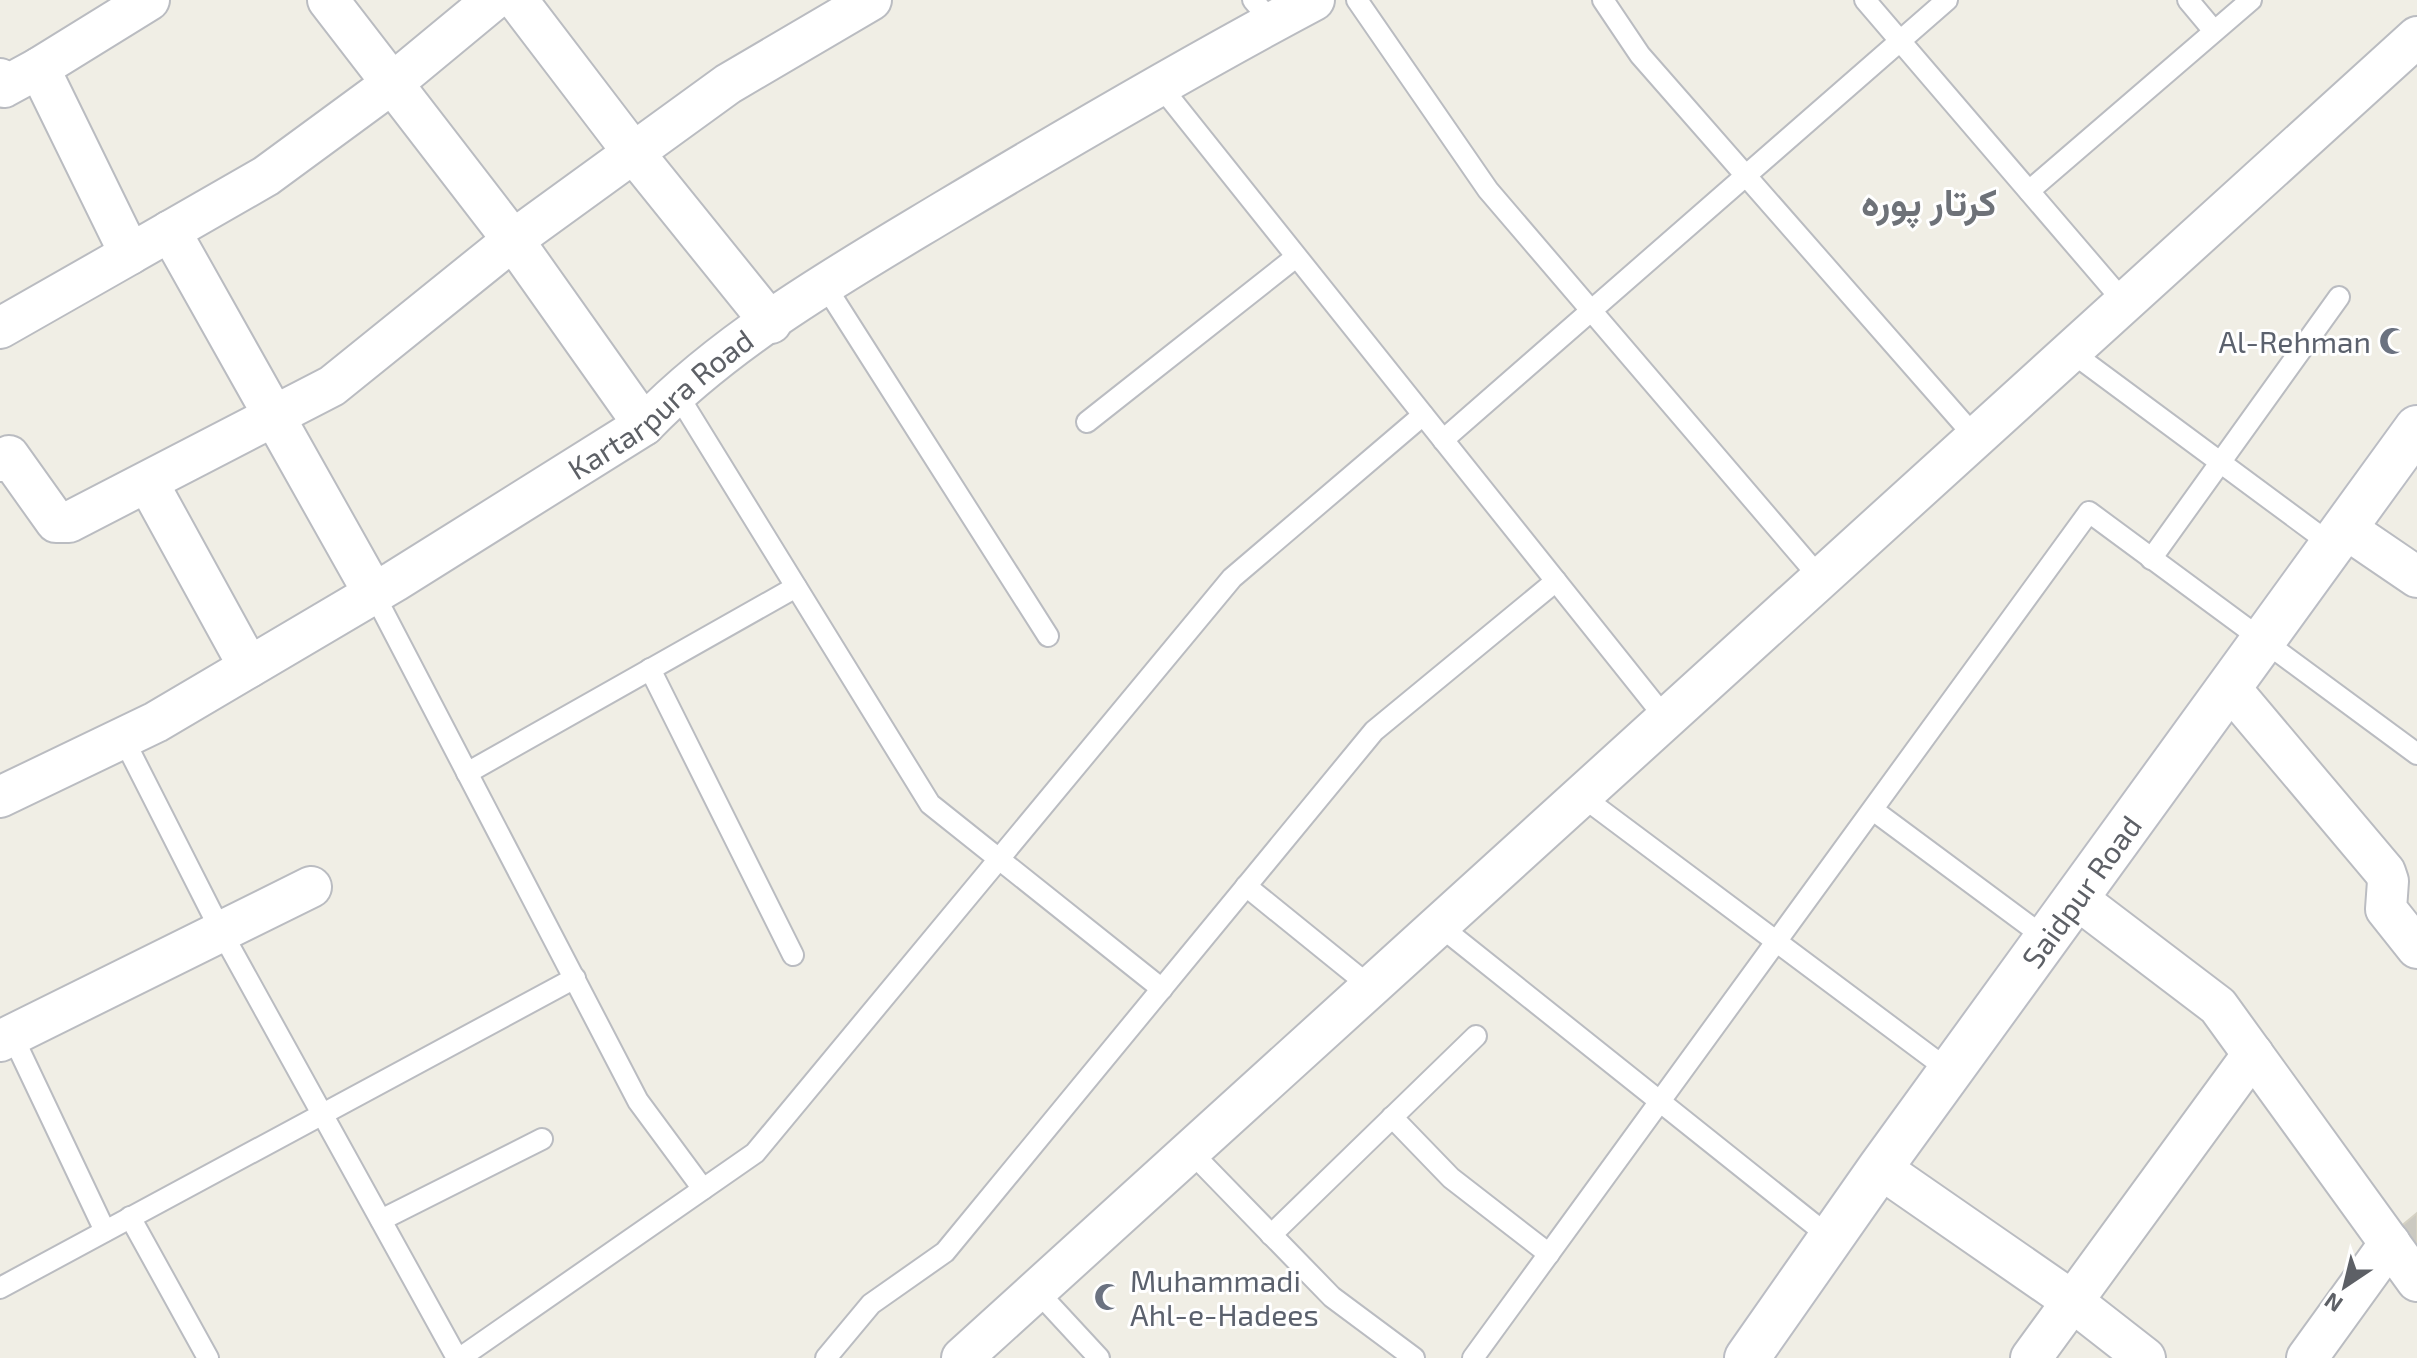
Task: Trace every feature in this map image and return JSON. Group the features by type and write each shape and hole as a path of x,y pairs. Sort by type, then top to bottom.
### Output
{"street":[{"path":"1,85 39,68 149,0"},
{"path":"328,0 513,240 644,425"},
{"path":"0,328 266,176 394,82 493,0"},
{"path":"517,0 633,152 771,323"},
{"path":"5,459 56,522 69,522 332,386 513,240 633,152 728,84 871,0"},
{"name":"Kartarpura Road","path":"0,797 123,738 374,594 644,425 676,392 824,284 1158,83 1263,11 1314,0"},
{"path":"962,1358 2417,37"},
{"path":"39,68 130,254"},
{"path":"170,231 374,594"},
{"name":"Saidpur Road","path":"1747,1358 1880,1168 2417,428"},
{"path":"148,483 249,667"},
{"path":"2339,536 2417,577"},
{"path":"2229,687 2385,872 2388,881 2386,909 2417,948"},
{"path":"6,1038 311,887"},
{"path":"2076,898 2218,1006 2417,1281"},
{"path":"2031,1358 2253,1054"},
{"path":"1880,1168 2072,1301 2145,1358"},
{"path":"2307,1358 2390,1243"}],"lane":[{"path":"1357,0 1488,190 1821,579"},
{"path":"1603,0 1640,55 1976,438"},
{"path":"1865,0 2124,302"},
{"path":"1443,440 1947,0"},
{"path":"2188,0 2214,31"},
{"path":"2029,191 2251,0"},
{"path":"1158,83 1667,720"},
{"path":"1087,422 1296,257"},
{"path":"824,284 1048,636"},
{"path":"2151,559 2339,297"},
{"path":"2070,351 2220,462 2339,536"},
{"path":"676,392 930,804 1162,989"},
{"path":"123,738 221,931 459,1358 755,1153 1232,578 1423,415"},
{"path":"1473,1358 2089,512 2417,754"},
{"path":"826,1358 871,1304 945,1252 1374,731 1556,581"},
{"path":"467,773 796,587"},
{"path":"374,594 638,1101 703,1189"},
{"path":"650,669 793,955"},
{"path":"1583,797 1951,1072"},
{"path":"1873,810 2047,939"},
{"path":"1246,886 1372,988"},
{"path":"1440,926 1831,1238"},
{"path":"0,1288 575,978"},
{"path":"1271,1235 1476,1036"},
{"path":"6,1038 105,1231"},
{"path":"1392,1117 1451,1178 1549,1254"},
{"path":"381,1220 542,1139"},
{"path":"1191,1152 1332,1297 1414,1358"},
{"path":"130,1217 208,1358"},
{"path":"1037,1291 1099,1358"}],"building":[{"path":"2417,1213 2417,1250 2399,1228"}],"place":[{"name":"Al-Rehman","path":"2393,341"},
{"name":"Muhammadi Ahl-e-Hadees","path":"1108,1297"}],"district":[{"name":"کرتار پورہ","path":"1929,201"}]}
